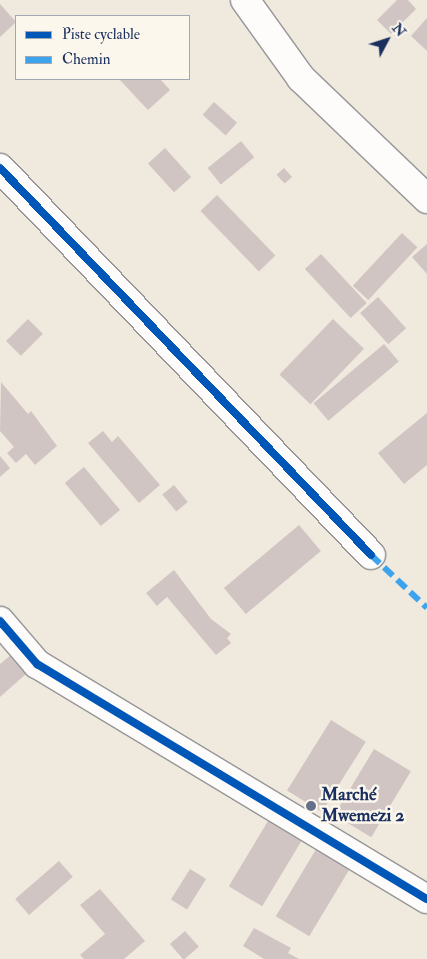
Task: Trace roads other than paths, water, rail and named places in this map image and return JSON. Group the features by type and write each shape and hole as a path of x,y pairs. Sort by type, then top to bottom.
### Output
{"street":[{"path":"245,0 301,78 427,199"},
{"path":"0,168 370,555"},
{"path":"0,621 37,664 427,899"}],"place":[{"name":"Marché Mwemezi 2","path":"311,806"}]}
